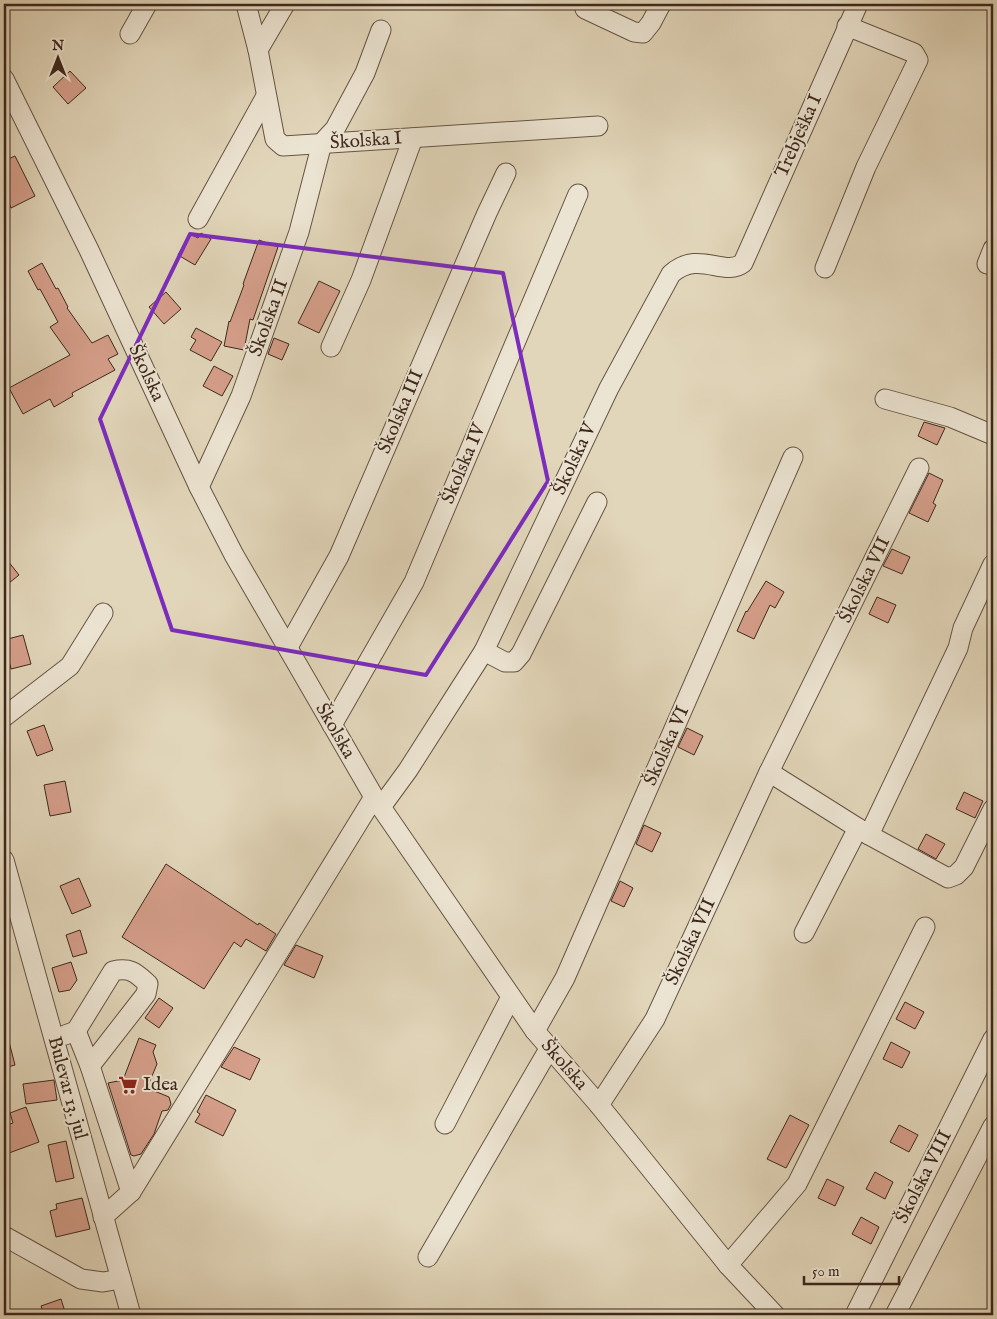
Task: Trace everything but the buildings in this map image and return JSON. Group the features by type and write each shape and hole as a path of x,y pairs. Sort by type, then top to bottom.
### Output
{"street":[{"path":"130,34 146,4"},
{"name":"Školska I","path":"246,4 258,50 275,139 282,146 598,126"},
{"path":"258,50 285,4"},
{"path":"585,9 634,32 643,33 651,23 661,4"},
{"name":"Trebješka I","path":"674,271 683,266 702,262 732,269 743,263 858,4"},
{"path":"824,268 866,168 918,60 914,53 847,26"},
{"path":"322,143 335,130 366,73 380,30"},
{"name":"Školska","path":"4,79 90,250 200,488 234,555 378,802 535,1032 599,1105 728,1265 775,1315"},
{"path":"198,219 266,96"},
{"path":"331,347 361,280 413,138"},
{"name":"Školska II","path":"200,488 241,396 300,232 322,143"},
{"name":"Školska III","path":"288,647 339,556 506,172"},
{"name":"Školska IV","path":"332,725 414,582 578,194"},
{"name":"Školska V","path":"103,1217 131,1192 378,802 408,770 484,651 612,381 674,271"},
{"path":"885,399 950,417 993,435"},
{"name":"Školska VI","path":"535,1032 565,978 793,457"},
{"name":"Školska VII","path":"599,1105 655,1019 769,772 919,468"},
{"name":"Školska V","path":"484,651 505,662 514,662 521,654 597,502"},
{"path":"804,933 864,831 958,648 963,628 993,564"},
{"path":"4,717 70,666 102,614"},
{"path":"769,772 864,831 948,878 956,875 964,868 993,808"},
{"name":"Bulevar 13. jul","path":"4,860 130,1314"},
{"path":"728,1265 797,1184 925,927"},
{"path":"53,1038 76,1032 113,971 121,969 132,970 148,984 146,994 90,1066"},
{"path":"445,1124 511,997"},
{"path":"76,1032 90,1066 131,1192"},
{"name":"Školska VIII","path":"855,1315 993,1039"},
{"path":"428,1257 549,1048"},
{"path":"895,1315 993,1126"},
{"path":"4,1236 81,1279 103,1282 121,1279"}],"highlighted area":[{"path":"190,234 503,273 548,481 426,675 172,630 100,419"}],"place":[{"name":"Idea","path":"128,1085"}]}
